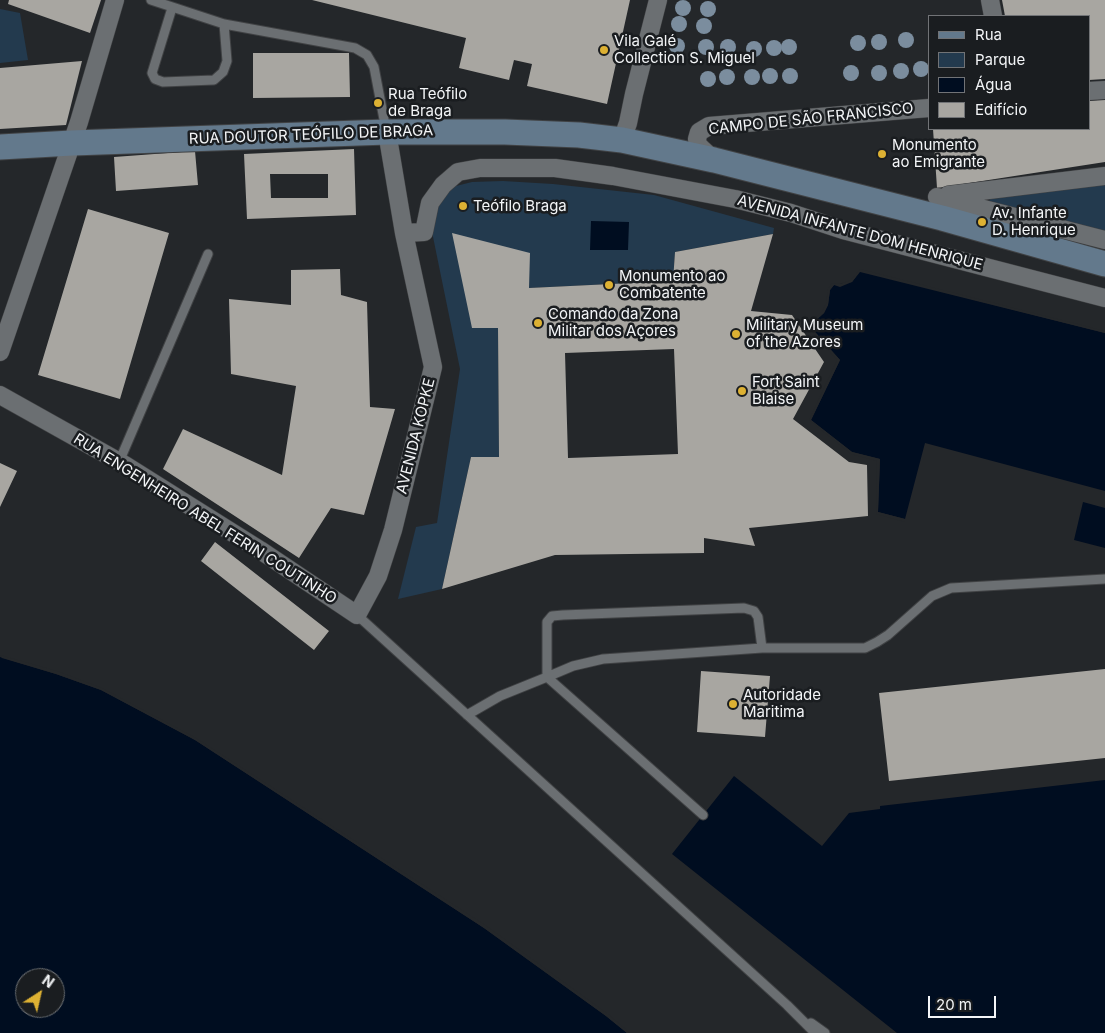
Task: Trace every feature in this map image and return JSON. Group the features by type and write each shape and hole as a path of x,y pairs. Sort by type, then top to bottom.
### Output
{"main road":[{"name":"RUA DOUTOR TEÓFILO DE BRAGA","path":"0,147 387,132 505,132 579,135 622,140"},
{"path":"622,140 714,160 951,221 1105,264"}],"street":[{"path":"0,352 72,143 115,0"},
{"path":"622,140 628,123 658,0"},
{"path":"990,0 993,15"},
{"path":"1090,91 1105,90"},
{"name":"CAMPO DE SÃO FRANCISCO","path":"714,160 698,145 699,132 710,126 928,108"},
{"name":"AVENIDA KOPKE","path":"357,615 378,576 393,530 433,367 404,233 387,132"},
{"name":"AVENIDA INFANTE DOM HENRIQUE","path":"404,233 424,232 430,203 443,185 458,172 480,168 555,168 613,176 735,199 791,213 843,230 1105,298"},
{"path":"1105,176 937,197 1105,240"},
{"name":"RUA ENGENHEIRO ABEL FERIN COUTINHO","path":"0,395 119,462 260,550 357,615"}],"lane":[{"path":"151,0 224,24 355,48 367,55 374,67 387,132"},
{"path":"172,8 152,73 155,79 163,82 214,80 223,72 227,61 224,24"},
{"path":"119,462 208,254"},
{"path":"467,715 500,696 573,666 603,659 762,648 865,648 888,635 932,596 952,588 1105,579"},
{"path":"703,815 547,677 547,622 552,616 744,608 754,611 758,617 762,648"},
{"path":"357,615 815,1033"},
{"path":"786,1005 825,1033"}],"green space":[{"path":"0,9 20,13 28,60 0,63"},
{"path":"503,181 553,184 654,195 774,228 773,234 675,252 673,281 529,288 498,328 499,457 471,457 442,589 398,599 416,527 437,523 460,369 432,232 438,205 447,193 456,186 472,182"},
{"path":"1105,183 1105,235 988,205 990,199"}],"water":[{"path":"591,221 629,222 628,250 590,250"},
{"path":"860,271 1105,333 1105,491 925,443 905,519 878,512 880,459 852,452 811,420 840,360 809,326 824,313 828,305 830,290 834,285 852,282"},
{"path":"1083,502 1105,508 1105,548 1074,540"},
{"path":"0,657 101,690 195,740 484,928 627,1033 0,1033"},
{"path":"734,776 822,846 849,813 880,809 880,806 1105,780 1105,1033 897,1033 672,854"}],"pier":[{"path":"860,269 1105,331 1105,333 860,272 852,282 840,287 834,285 830,290 828,305 824,313 810,326 840,360 811,420 852,452 880,459 878,512 905,519 905,522 876,514 877,461 851,454 809,420 837,360 807,326 822,311 826,304 828,289 832,283 840,284 851,280"},
{"path":"0,655 57,671 102,688 196,738 485,925 608,1014 630,1033 627,1033 484,928 195,740 101,690 2,658"}],"building":[{"path":"9,0 101,0 90,33 8,4"},
{"path":"312,0 630,0 607,104 527,86 532,64 514,60 509,80 459,68 466,38"},
{"path":"1002,0 1105,0 1105,79 1090,80 1090,15 1005,15"},
{"path":"253,53 349,53 350,97 253,98"},
{"path":"82,61 66,125 0,129 0,68"},
{"path":"1105,100 1105,162 937,188 933,130 1090,130 1090,101"},
{"path":"354,149 356,215 247,219 244,154","holes":["270,174 328,174 328,198 271,198"]},
{"path":"195,151 198,185 116,191 114,157"},
{"path":"88,209 169,233 120,399 38,375"},
{"name":"Fort Saint Blaise","path":"452,233 530,253 529,288 673,281 675,252 773,234 751,311 792,315 824,362 793,419 849,462 867,465 868,516 749,528 755,546 704,538 704,553 555,555 442,589 471,457 499,457 498,328 472,328","holes":["674,349 678,454 568,458 565,353"]},
{"path":"340,269 341,295 367,302 370,407 395,409 364,515 331,508 299,558 163,469 183,429 282,475 296,386 231,374 229,299 291,305 291,270"},
{"path":"0,463 17,471 0,507"},
{"path":"215,542 329,631 314,650 201,561"},
{"path":"1105,669 1105,758 889,781 879,693"},
{"name":"Autoridade Maritima","path":"701,671 770,676 765,737 697,732"}],"place":[{"name":"Vila Galé Collection S. Miguel","path":"604,50"},
{"name":"Rua Teófilo de Braga","path":"378,103"},
{"name":"Monumento ao Emigrante","path":"882,154"},
{"name":"Teófilo Braga","path":"463,206"},
{"name":"Av. Infante D. Henrique","path":"982,222"},
{"name":"Monumento ao Combatente","path":"609,285"},
{"name":"Comando da Zona Militar dos Açores","path":"538,323"},
{"name":"Military Museum of the Azores","path":"736,334"},
{"name":"Fort Saint Blaise","path":"742,391"},
{"name":"Autoridade Maritima","path":"733,704"}]}
